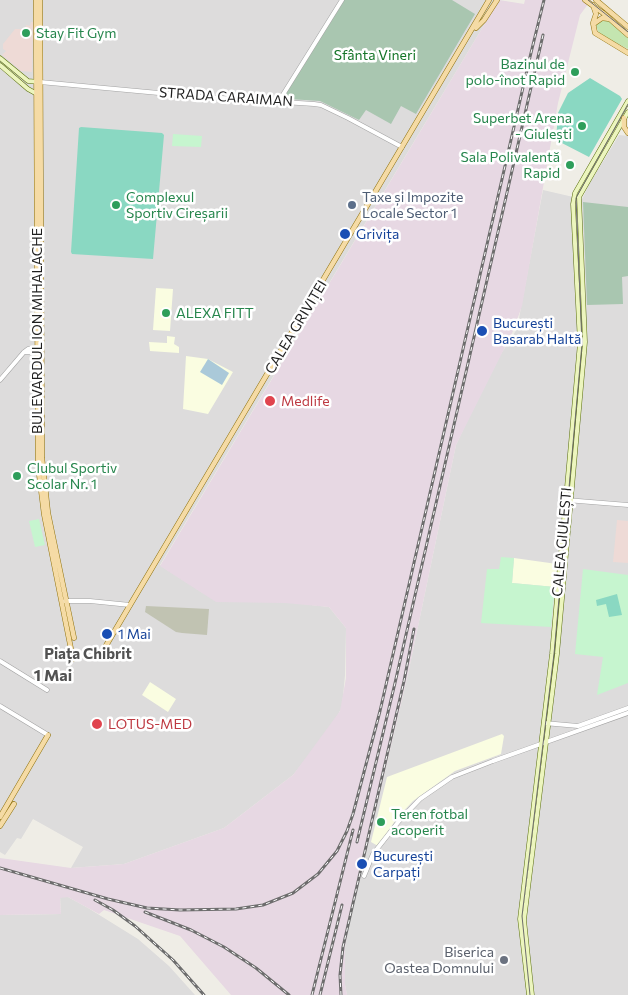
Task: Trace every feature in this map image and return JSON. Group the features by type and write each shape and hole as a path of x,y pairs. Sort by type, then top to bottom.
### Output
{"main road":[{"name":"BULEVARDUL ION MIHALACHE","path":"36,0 38,82"},
{"name":"BULEVARDUL ION MIHALACHE","path":"40,0 38,82 38,443 43,510 74,638"},
{"name":"CALEA GRIVIȚEI","path":"101,654 489,0"},
{"path":"471,32 484,20 497,0"},
{"path":"585,0 628,35"},
{"path":"596,0 628,27"},
{"path":"593,5 596,14 594,31 597,35 628,52"},
{"path":"593,27 599,19 610,19"},
{"path":"0,58 28,81 38,82"},
{"path":"0,65 38,94"},
{"name":"BULEVARDUL ION MIHALACHE","path":"38,94 37,339 39,350"},
{"name":"CALEA GIULEȘTI","path":"530,995 524,920 546,742 546,723 580,343 574,198 628,101"},
{"name":"CALEA GIULEȘTI","path":"530,995 520,920 541,744 546,723 571,501 585,342 579,198 628,112"},
{"path":"624,118 624,127 628,134"},
{"name":"BULEVARDUL ION MIHALACHE","path":"64,601 73,659"},
{"path":"0,817 48,734"},
{"path":"0,826 10,809 9,801"}],"street":[{"path":"279,101 342,0"},
{"name":"STRADA CARAIMAN","path":"38,82 191,96 321,105 402,147"},
{"path":"284,93 289,102"},
{"path":"0,380 37,339"},
{"path":"26,351 39,350"},
{"path":"566,500 628,505"},
{"path":"64,601 90,601 130,605"},
{"path":"0,661 47,690"},
{"path":"0,706 48,734"},
{"path":"364,876 373,854 399,821 420,799 456,774 541,744 628,708"},
{"path":"546,723 578,728 628,713"}],"shaded area":[{"path":"0,0 499,0 160,565 203,593 329,607 346,628 342,707 329,731 293,775 224,828 124,864 71,868 83,847 33,819 21,839 17,838 5,855 0,852"},
{"path":"499,0 524,4 525,0 591,0 580,15 558,103 522,306 513,331 456,445 408,674 349,924 345,948 345,985 347,995 231,995 180,936 104,910 99,914 68,897 60,898 61,914 0,915 0,858 71,868 124,864 224,828 293,775 340,711 346,678 346,628 329,607 285,603 216,602 160,566"},
{"path":"31,22 33,22 32,72 21,71 2,55 6,51 3,49 3,44 15,29 26,29 26,25 30,26"},
{"path":"619,135 628,136 628,995 347,995 345,985 345,948 349,924 408,674 456,445 492,368 517,329 543,190 582,199"},
{"path":"156,288 173,289 170,331 153,330"},
{"path":"167,336 175,337 174,344 179,347 179,353 150,351 149,342 167,343"},
{"path":"186,356 208,359 233,372 208,414 183,409"},
{"path":"617,520 628,521 628,563 613,562"},
{"path":"514,558 557,564 555,587 512,583"},
{"path":"146,606 209,609 207,635 176,632 145,612"},
{"path":"150,682 176,699 168,712 142,695"},
{"path":"502,734 504,736 501,754 455,771 413,801 397,818 378,846 371,842 387,777"},
{"path":"60,897 68,897 138,939 169,966 195,995 0,995 0,915 61,914"}],"green space":[{"name":"Sfânta Vineri","path":"343,0 452,0 475,14 416,114 401,106 391,124 366,110 359,120 320,101 289,99 286,93"},
{"path":"601,20 609,21 628,38 628,49 599,34 596,25"},
{"name":"Superbet Arena - Giulești","path":"590,78 622,99 589,157 556,140 558,113 568,93"},
{"name":"Complexul Sportiv Cireșarii","path":"79,128 162,133 164,135 153,259 72,254"},
{"path":"173,134 202,136 201,147 172,146"},
{"path":"583,202 628,207 628,276 622,277 623,304 587,305"},
{"path":"39,519 45,545 35,547 29,521"},
{"path":"501,557 514,558 512,583 555,587 551,627 481,623 487,569 499,569"},
{"path":"583,569 628,575 628,683 597,695 603,657 575,654"},
{"path":"617,594 622,615 609,617 606,604 597,606 596,600"}],"water":[{"path":"208,359 229,373 222,385 200,372"}],"tram line":[{"path":"588,0 628,32"},
{"path":"530,995 522,916 554,654 582,344 576,198 628,104"}],"railway":[{"path":"0,868 108,899 147,908 180,910 236,909 263,905 293,893 318,874 337,851 353,814 380,711 544,0"},
{"path":"357,842 543,35"},
{"path":"341,995 340,975 343,947 404,681 414,629"},
{"path":"312,995 353,830"},
{"path":"95,900 135,926 173,960 204,995"},
{"path":"320,995 342,905"},
{"path":"145,912 191,930 224,947 256,968 289,995"}],"place":[{"name":"Stay Fit Gym","path":"26,33"},
{"name":"Bazinul de polo-înot Rapid","path":"575,72"},
{"name":"Superbet Arena - Giulești","path":"582,126"},
{"name":"Sala Polivalentă Rapid","path":"570,165"},
{"name":"Complexul Sportiv Cireșarii","path":"116,205"},
{"name":"Taxe și Impozite Locale Sector 1","path":"352,205"},
{"name":"Grivița","path":"345,234"},
{"name":"ALEXA FITT","path":"166,313"},
{"name":"București Basarab Haltă","path":"482,331"},
{"name":"Medlife","path":"270,401"},
{"name":"Clubul Sportiv Scolar Nr. 1","path":"17,476"},
{"name":"1 Mai","path":"107,634"},
{"name":"LOTUS-MED","path":"97,724"},
{"name":"Teren fotbal acoperit","path":"381,822"},
{"name":"București Carpați","path":"362,864"},
{"name":"Biserica Oastea Domnului","path":"504,960"}],"district":[{"name":"Piața Chibrit","path":"88,654"},
{"name":"1 Mai","path":"53,676"}]}
